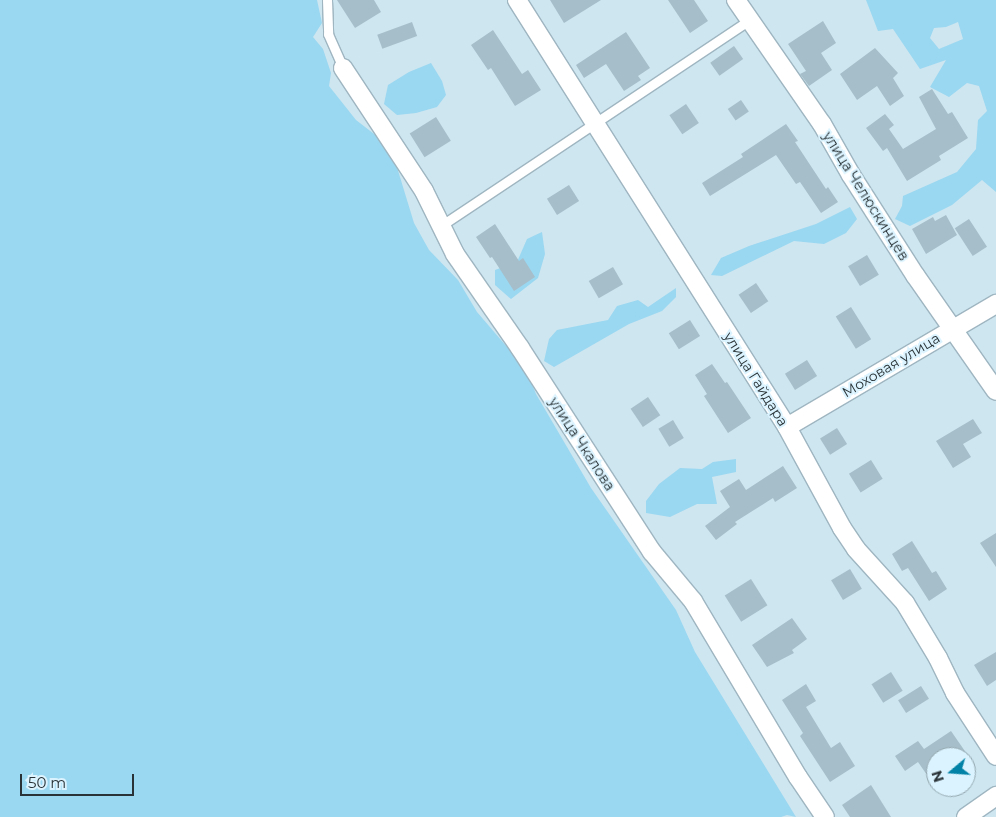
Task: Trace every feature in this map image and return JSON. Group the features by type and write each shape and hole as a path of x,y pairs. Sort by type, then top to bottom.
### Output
{"street":[{"name":"улица Гайдара","path":"517,0 787,427 842,528 856,549 905,603 938,658 955,693 996,756"},
{"name":"улица Челюскинцев","path":"736,0 822,124 850,174 915,275 996,391"},
{"name":"улица Чкалова","path":"343,68 424,191 455,254 520,348 652,552 693,601 798,777 825,817"},
{"name":"Моховая улица","path":"787,427 996,304"},
{"path":"966,817 996,796"}],"lane":[{"path":"327,0 328,34 343,68"},
{"path":"442,225 749,20"}],"shaded area":[{"path":"0,0 317,0 322,23 313,37 323,49 331,73 329,86 356,120 378,137 396,164 414,223 429,250 458,280 477,312 526,369 536,394 591,488 676,610 695,652 796,817 787,815 781,817 0,817"},
{"path":"866,0 996,0 996,192 982,180 952,205 910,226 895,219 902,206 903,196 957,172 976,149 978,120 987,111 979,86 967,83 949,97 930,87 946,60 920,69 893,29 878,31","holes":["958,22 963,39 939,49 930,38 934,28 946,27"]},
{"path":"431,63 442,81 446,95 437,107 416,113 397,115 384,104 388,85 409,72"},
{"path":"850,207 857,219 846,233 824,244 794,241 722,276 711,275 721,258 749,246 816,224"},
{"path":"542,232 545,254 538,278 511,299 495,285 495,270 517,262 527,239"},
{"path":"676,288 676,297 662,311 629,324 554,367 544,361 549,339 557,330 608,320 617,306 638,300 648,307"},
{"path":"736,459 736,472 712,477 717,504 697,504 670,517 646,513 646,501 659,484 680,468 702,469 713,462"}],"building":[{"path":"337,0 374,0 381,12 355,28"},
{"path":"550,0 601,0 564,23"},
{"path":"668,0 694,0 708,21 690,33"},
{"path":"823,21 836,43 821,53 832,70 809,86 800,74 806,71 788,44"},
{"path":"412,22 417,36 382,49 377,35"},
{"path":"493,30 522,74 528,70 541,90 515,106 491,68 488,70 471,45"},
{"path":"626,32 650,68 638,76 641,80 624,91 606,64 584,78 576,65"},
{"path":"734,46 743,59 719,76 710,63"},
{"path":"875,48 898,73 893,78 904,96 890,106 877,86 857,100 840,74"},
{"path":"932,89 948,114 952,112 968,138 939,156 941,160 907,181 887,148 883,151 866,128 885,114 894,125 889,129 903,149 936,129 919,97"},
{"path":"741,100 749,112 736,121 728,109"},
{"path":"686,104 699,123 682,134 669,115"},
{"path":"436,117 451,141 425,157 410,133"},
{"path":"786,124 798,141 795,142 826,189 828,187 838,202 821,213 800,182 796,184 776,155 710,196 702,183 743,157 741,154"},
{"path":"569,185 579,201 557,215 547,199"},
{"path":"946,215 957,235 926,254 912,229 933,217 935,221"},
{"path":"969,219 987,247 973,256 955,228"},
{"path":"495,224 519,261 523,258 535,277 514,291 492,257 490,258 476,237"},
{"path":"867,255 879,275 860,286 848,266"},
{"path":"613,267 623,284 599,298 589,281"},
{"path":"756,283 768,301 751,313 739,295"},
{"path":"851,307 871,339 856,349 836,317"},
{"path":"690,320 700,336 679,349 669,333"},
{"path":"807,360 817,376 795,390 785,374"},
{"path":"712,364 725,383 727,382 751,418 728,433 704,396 707,394 695,375"},
{"path":"648,397 660,415 643,427 631,409"},
{"path":"973,419 982,433 963,444 971,457 953,468 936,441"},
{"path":"673,420 684,438 669,447 658,429"},
{"path":"837,428 847,444 830,455 820,439"},
{"path":"871,460 883,479 861,492 849,474"},
{"path":"783,466 797,488 775,502 773,498 735,522 737,524 716,540 705,526 730,507 720,491 739,479 746,490"},
{"path":"996,533 996,567 980,543"},
{"path":"912,541 932,573 936,571 947,589 929,601 908,568 902,571 892,554"},
{"path":"850,569 862,589 843,600 831,580"},
{"path":"751,579 767,605 741,622 725,595"},
{"path":"792,618 807,639 792,650 794,653 767,667 752,645"},
{"path":"996,652 996,680 987,686 974,665"},
{"path":"891,672 903,691 883,703 871,684"},
{"path":"806,684 816,701 806,707 831,748 840,742 855,766 830,782 800,736 803,733 782,700"},
{"path":"921,686 929,699 906,713 898,700"},
{"path":"951,731 962,747 927,747"},
{"path":"918,741 924,749 926,748 926,774 918,762 905,771 895,756"},
{"path":"871,785 891,817 850,817 842,805"}]}
